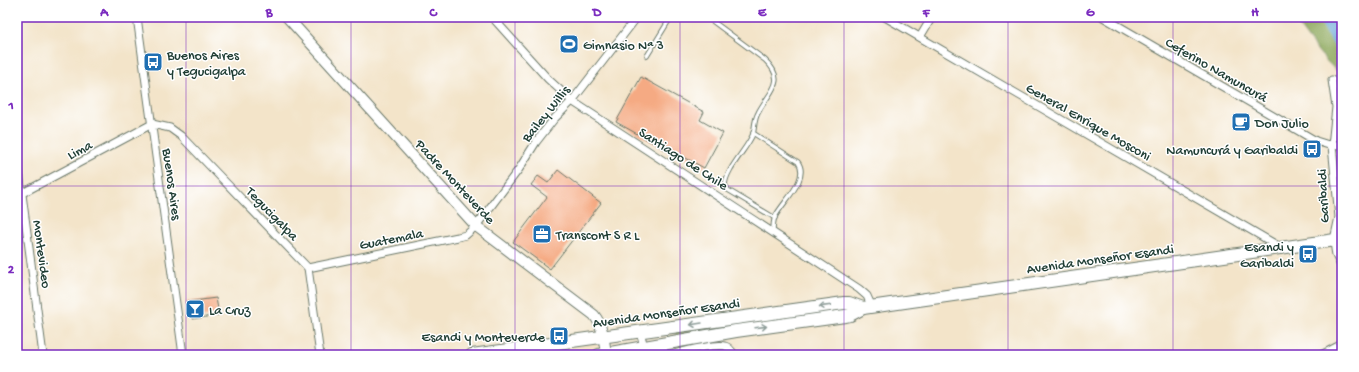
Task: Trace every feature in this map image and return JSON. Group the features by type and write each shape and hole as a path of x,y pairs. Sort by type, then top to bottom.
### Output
{"main road":[{"name":"Avenida Monseñor Esandi","path":"603,354 645,351 736,330 845,316 867,307 1280,247 1338,240"},
{"name":"Avenida Monseñor Esandi","path":"472,355 844,303 867,307"}],"street":[{"name":"Buenos Aires","path":"137,17 183,355"},
{"name":"Padre Monteverde","path":"287,17 476,226 594,315 598,321 603,336 603,354"},
{"name":"Santiago de Chile","path":"492,17 548,79 572,100 859,290 867,296 867,307"},
{"name":"Bailey Willis","path":"476,226 519,169 536,142 554,119 572,100 637,17"},
{"name":"General Enrique Mosconi","path":"885,17 1280,247"},
{"path":"920,37 932,17"},
{"name":"Ceferino Namuncurá","path":"1103,17 1316,141 1332,146"},
{"name":"Garibaldi","path":"1332,80 1336,107 1332,146 1339,217 1336,255 1342,268"},
{"name":"Lima","path":"20,196 152,124"},
{"name":"Tegucigalpa","path":"152,124 170,128 181,136 308,268"},
{"path":"1332,146 1342,144"},
{"name":"Montevideo","path":"17,156 20,196 44,355"},
{"name":"Guatemala","path":"308,268 458,237 466,235 476,226"},
{"path":"308,268 320,355"},
{"path":"640,331 645,351"},
{"path":"1321,355 1342,344"},
{"path":"670,355 714,346 723,346 728,348 734,355"}],"lane":[{"path":"646,56 671,17"},
{"path":"707,17 765,60 773,67 776,74 776,81 773,89 754,121 753,133 727,177 725,185 728,190 775,218"},
{"path":"753,133 798,162 801,167 801,178 775,218 773,232"}],"green space":[{"path":"1292,17 1342,17 1342,74 1329,64"},
{"path":"842,308 843,311 719,327 676,335 675,332"}],"building":[{"path":"641,77 704,112 700,120 723,133 704,168 682,156 680,158 616,122"},
{"path":"558,170 601,203 550,269 513,242 547,197 531,185 538,176 548,183"},
{"path":"216,298 219,315 193,319 192,311 188,312 186,302"}],"waterway":[{"path":"1327,17 1342,43"}],"place":[{"name":"Gimnasio Nª 3","path":"569,44"},
{"name":"Buenos Aires y Tegucigalpa","path":"153,62"},
{"name":"Don Julio","path":"1241,122"},
{"name":"Namuncurá y Garibaldi","path":"1312,149"},
{"name":"Transcont S R L","path":"542,234"},
{"name":"Esandi y Garibaldi","path":"1308,254"},
{"name":"La Cruz","path":"195,309"},
{"name":"Esandi y Monteverde","path":"559,336"}]}
